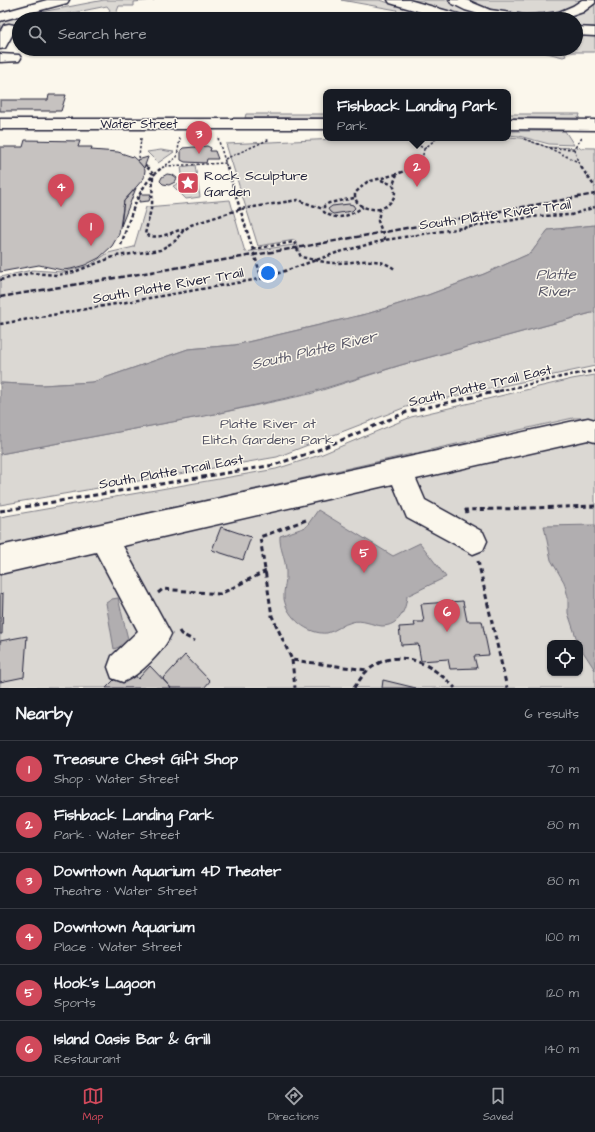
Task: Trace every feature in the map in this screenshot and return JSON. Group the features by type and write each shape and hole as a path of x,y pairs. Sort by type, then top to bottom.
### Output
{"main road":[{"path":"0,11 57,0"},
{"path":"18,12 62,0"},
{"path":"395,0 436,12"},
{"path":"456,0 467,6 485,12"},
{"path":"573,12 591,0"},
{"path":"0,17 12,14"},
{"path":"583,31 595,32"},
{"name":"Water Street","path":"0,124 71,119 323,124"},
{"path":"511,124 595,125"},
{"path":"565,124 569,133 578,141"},
{"path":"0,560 588,429 595,431"},
{"path":"400,471 416,508 473,541"},
{"path":"103,537 156,634 123,667"}],"path":[{"path":"140,159 141,136"},
{"path":"121,245 139,193 153,174 177,157 181,136"},
{"path":"217,136 262,279"},
{"path":"225,159 270,138"},
{"path":"521,138 578,162 595,187"},
{"path":"413,141 424,149"},
{"path":"379,180 411,170 419,164 424,155 424,149 433,141"},
{"path":"547,148 578,141 578,162"},
{"path":"165,166 226,163"},
{"path":"145,165 153,174 152,205 145,234 152,237 164,236 200,221 241,209 298,200 323,208 326,214 335,217 349,215 363,207"},
{"path":"393,185 397,174"},
{"path":"371,180 379,180 387,181 393,185 396,190 396,195 390,204 380,209 372,210 363,207 356,202 354,195 364,183 371,180"},
{"path":"323,208 329,203 354,198"},
{"name":"South Platte River Trail","path":"0,324 262,279 336,253 385,240 539,216 571,216 595,207"},
{"path":"380,209 378,221 385,240"},
{"path":"0,280 31,274 57,275 74,272 116,256 160,250 175,241 186,228"},
{"path":"253,249 294,242 301,257 335,264 378,260 385,261 396,270"},
{"name":"South Platte Trail East","path":"0,511 274,465 318,450 407,412 570,375 595,371"},
{"path":"507,688 466,510 595,506"},
{"path":"295,688 292,660 272,616 260,537 306,520"},
{"path":"158,598 159,590 163,589 220,594 266,571"},
{"path":"177,628 180,634 196,641"},
{"path":"354,688 359,679 373,666 389,659 406,658 424,662 440,672 455,688"},
{"path":"292,660 367,670"}],"green space":[{"path":"104,0 154,0 134,2 134,6 119,6 117,12 109,12 110,10 107,6 77,12 42,12"},
{"path":"341,0 379,0 421,12 396,12 397,10"},
{"path":"411,0 449,0 482,12 452,12"},
{"path":"466,0 581,0 556,12 504,12"},
{"path":"595,3 595,27 583,27 583,12"},
{"path":"12,18 12,26 0,29 0,20"},
{"path":"583,35 595,36 595,52 583,52"},
{"path":"246,114 323,114 323,118 245,118"},
{"path":"511,114 580,114 579,118 511,118"},
{"path":"511,131 565,131 574,145 549,144 511,135"},
{"path":"511,137 521,138 547,147 595,148 595,225 548,230 531,253 484,274 428,295 370,313 235,345 188,349 93,382 42,385 0,383 0,277 32,270 63,272 90,265 108,253 134,247 146,207 230,200 245,252 294,245 297,251 300,251 295,240 258,246 226,144 323,140 323,141 511,141"},
{"path":"161,150 174,152 158,163 147,152"},
{"name":"Rock Sculpture Garden","path":"195,165 200,197 186,199 173,186 183,181 181,167"},
{"name":"Platte River at Elitch Gardens Park","path":"595,312 595,366 406,407 277,457 0,505 0,454 215,414 310,394 401,365"},
{"path":"595,375 595,421 585,418 573,418 0,546 0,517 276,469 320,455 411,417 572,379"},
{"path":"595,424 595,688 0,688 0,550"}],"water":[{"name":"Platte River","path":"595,225 595,312 401,365 309,393 215,414 0,454 0,383 42,385 93,382 188,349 235,345 370,313 428,295 484,274 531,253 548,230"},
{"path":"318,510 393,556 420,543 446,577 407,596 403,612 397,620 388,625 382,626 356,621 327,633 320,633 306,628 289,612 284,599 286,567 280,536 306,527"},
{"path":"595,525 595,670 583,652 583,640 577,640 568,613 568,597 564,582 551,560 544,526"},
{"path":"118,598 129,643 114,649 106,603 112,599"}],"building":[{"path":"49,95 66,95 61,111 0,111 0,100 48,100"},
{"path":"25,140 80,141 78,147 92,147 91,150 118,152 133,157 145,170 144,178 124,201 119,234 112,246 99,258 85,265 71,269 62,270 39,265 0,272 0,147 23,147"},
{"path":"207,146 211,148 210,151 215,151 218,159 207,159 206,163 185,162 181,160 181,150 183,148"},
{"path":"148,157 144,168 137,160"},
{"path":"167,174 173,175 177,178 175,182 169,185 163,184 160,181 162,177"},
{"path":"136,188 121,226 124,201"},
{"path":"140,194 151,194 149,201 139,202"},
{"path":"353,205 355,208 352,211 333,214 328,209 332,206"},
{"path":"221,527 251,537 243,560 212,550"},
{"path":"3,593 2,634 0,634 0,594"},
{"path":"463,601 467,621 482,621 489,655 474,656 477,668 450,669 448,659 421,661 418,644 401,645 399,627 415,626 414,622 424,622 421,604"},
{"path":"27,636 24,677 0,682 0,641"},
{"path":"185,655 210,681 204,688 171,688 163,679"},
{"path":"150,666 171,688 106,688 117,677 121,682 132,671 138,679"},
{"path":"383,680 416,688 382,688"}],"railway":[{"path":"0,297 296,248 595,194"}],"place":[{"name":"Downtown Aquarium 4D Theater","path":"199,154"},
{"name":"Rock Sculpture Garden","path":"188,183"},
{"name":"Fishback Landing Park","path":"417,187"},
{"name":"Downtown Aquarium","path":"61,207"},
{"name":"Treasure Chest Gift Shop","path":"91,246"},
{"name":"Hook's Lagoon","path":"364,573"},
{"name":"Island Oasis Bar & Grill","path":"447,632"}],"water label":[{"name":"South Platte River","path":"314,350"}]}
